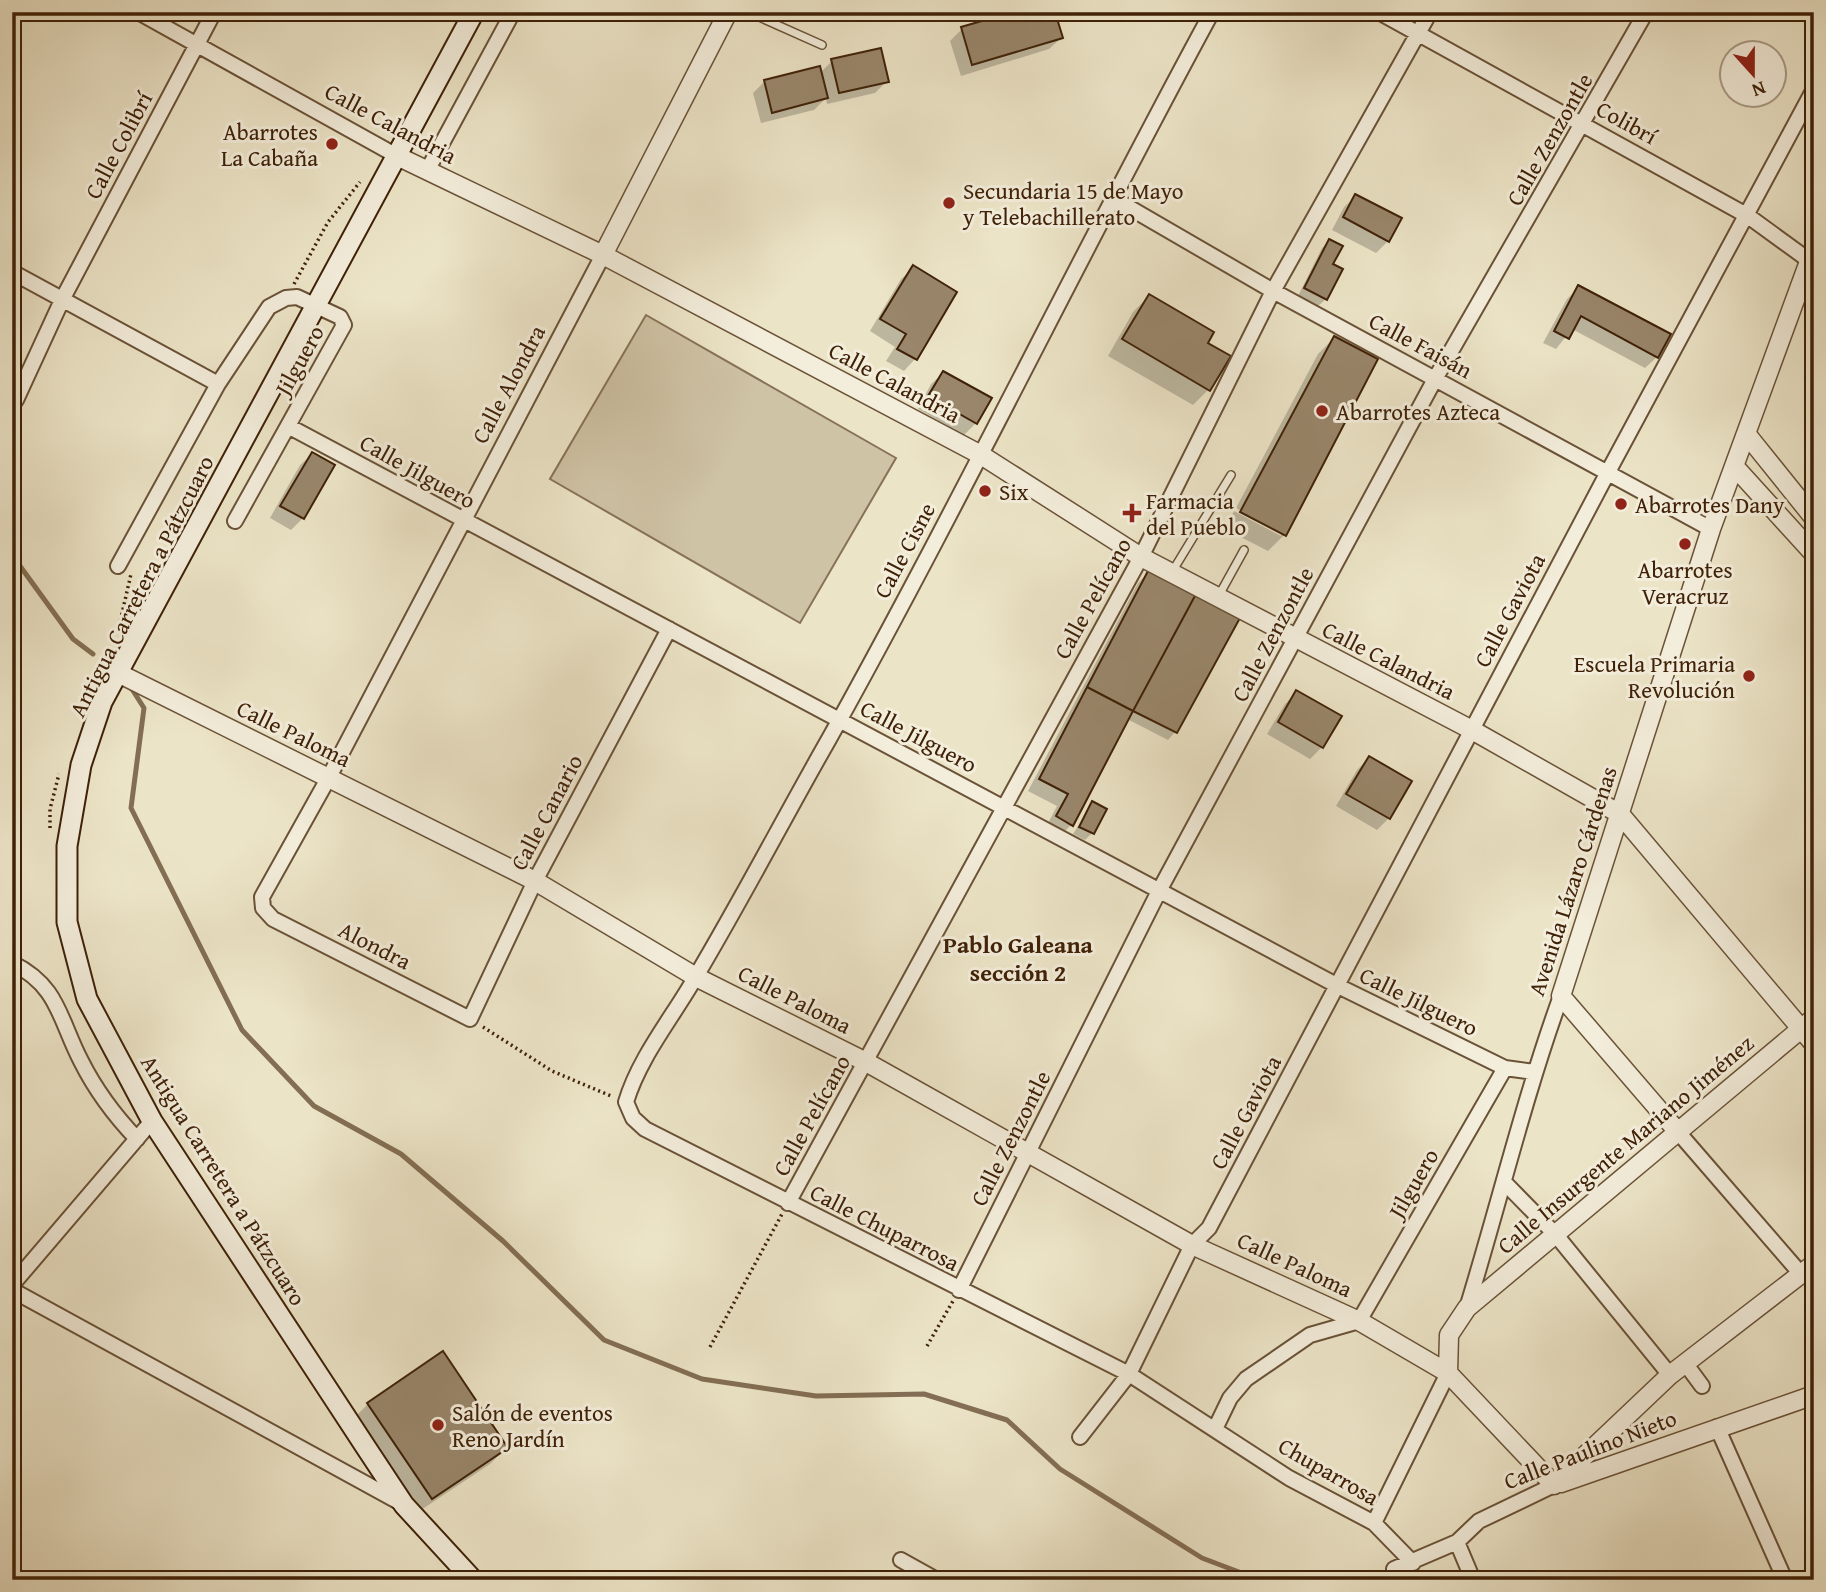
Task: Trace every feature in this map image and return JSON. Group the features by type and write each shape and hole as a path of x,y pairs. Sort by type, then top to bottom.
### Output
{"main road":[{"name":"Antigua Carretera a Pátzcuaro","path":"473,1580 404,1505 152,1121 87,999 67,922 67,846 81,765 102,702 474,12"}],"street":[{"name":"Calle Calandria","path":"138,12 397,156 604,255 981,456 1142,557 1472,730 1620,814"},
{"name":"Calle Colibrí","path":"16,400 62,300 214,12"},
{"path":"427,170 513,12"},
{"name":"Calle Alondra","path":"263,908 262,897 464,523 728,12"},
{"name":"Calle Cisne","path":"626,1102 632,1082 696,977 839,720 981,456 1111,197 1212,12"},
{"name":"Colibrí","path":"1379,12 1748,215 1812,257"},
{"name":"Calle Pelícano","path":"788,1203 1142,557 1273,291 1430,12"},
{"name":"Calle Zenzontle","path":"959,1290 1159,891 1435,379 1585,124 1646,12"},
{"name":"Calle Gaviota","path":"1080,1437 1129,1374 1192,1245 1209,1228 1608,472 1814,89"},
{"name":"Calle Faisán","path":"1111,197 1273,291 1711,529"},
{"name":"Avenida Lázaro Cárdenas","path":"1374,1523 1448,1373 1449,1335 1467,1308 1505,1183 1534,1072 1561,996 1711,529 1748,436 1812,257"},
{"path":"12,272 218,384"},
{"name":"Jilguero","path":"125,566 218,384 269,307 286,298 297,297 340,317 344,325 288,426"},
{"path":"235,521 288,426"},
{"name":"Calle Jilguero","path":"288,426 464,523 669,629 1338,986 1506,1068 1534,1072"},
{"path":"1748,436 1814,518"},
{"path":"1735,467 1812,549"},
{"name":"Calle Canario","path":"470,1019 535,881 669,629"},
{"name":"Calle Paloma","path":"118,673 535,881 696,977 866,1062 1029,1151 1192,1245 1359,1321 1448,1373 1555,1485"},
{"path":"1620,814 1807,1023 1814,1044"},
{"name":"Alondra","path":"263,908 273,919 470,1019"},
{"path":"12,963 45,984 81,1061 109,1109 137,1139"},
{"path":"1555,1485 1670,1375 1808,1269 1678,1132 1561,996"},
{"name":"Calle Insurgente Mariano Jiménez","path":"1467,1308 1807,1023"},
{"name":"Jilguero","path":"1359,1321 1506,1068"},
{"name":"Calle Chuparrosa","path":"626,1102 633,1118 645,1129 1129,1374 1214,1429"},
{"path":"152,1121 12,1287 404,1505"},
{"path":"1505,1183 1556,1235 1670,1375"},
{"path":"1209,1228 1213,1253"},
{"path":"1214,1429 1230,1398 1246,1379 1310,1335 1359,1321"},
{"path":"1685,1363 1702,1386"},
{"name":"Calle Paulino Nieto","path":"1394,1569 1457,1542 1479,1521 1555,1485 1814,1395"},
{"path":"1717,1427 1785,1580"},
{"name":"Chuparrosa","path":"1214,1429 1289,1478 1374,1523 1413,1563"},
{"path":"1457,1542 1473,1580"},
{"path":"901,1560 937,1580"}],"lane":[{"path":"748,12 822,45"},
{"path":"1171,573 1231,475"},
{"path":"1218,597 1244,550"}],"path":[{"path":"286,298 328,222 361,181"},
{"path":"114,640 125,566"},
{"path":"50,832 50,809 60,770"},
{"path":"470,1019 552,1070 626,1102"},
{"path":"710,1347 788,1203"},
{"path":"927,1346 959,1290"}],"shaded area":[{"path":"646,315 896,458 800,623 550,479"}],"building":[{"path":"1013,12 1055,12 1063,38 972,65 961,27"},
{"path":"881,48 889,82 839,93 831,59"},
{"path":"820,66 828,98 772,113 764,80"},
{"path":"1355,194 1402,218 1389,242 1343,217"},
{"path":"1329,239 1343,246 1333,264 1343,269 1327,300 1304,288"},
{"path":"913,265 957,292 917,360 897,349 906,334 880,319"},
{"path":"1578,285 1671,334 1658,358 1581,316 1569,339 1554,331"},
{"path":"1149,294 1214,332 1208,343 1231,356 1210,391 1122,339"},
{"name":"Abarrotes Azteca","path":"1334,336 1378,359 1286,536 1240,512"},
{"path":"943,371 992,398 977,424 928,396"},
{"path":"312,452 335,465 304,519 280,506"},
{"path":"1149,569 1196,594 1133,711 1087,687"},
{"path":"1196,594 1240,618 1177,733 1133,711"},
{"path":"1087,687 1133,711 1073,826 1056,816 1068,794 1039,779"},
{"path":"1296,690 1342,716 1323,748 1278,722"},
{"path":"1369,756 1412,781 1390,819 1346,794"},
{"path":"1092,801 1107,809 1094,834 1079,827"},
{"name":"Salón de eventos Reno Jardín","path":"443,1351 508,1448 432,1499 367,1403"}],"waterway":[{"path":"12,555 73,639 93,654"},
{"path":"130,686 144,708 131,808 242,1030 314,1106 401,1154 503,1241 604,1340 702,1379 816,1396 924,1394 1007,1420 1060,1469 1202,1558 1260,1580"}],"place":[{"name":"Abarrotes La Cabaña","path":"332,144"},
{"name":"Secundaria 15 de Mayo y Telebachillerato","path":"949,203"},
{"name":"Abarrotes Azteca","path":"1322,411"},
{"name":"Six","path":"985,491"},
{"name":"Abarrotes Dany","path":"1621,504"},
{"name":"Farmacia del Pueblo","path":"1132,513"},
{"name":"Abarrotes Veracruz","path":"1685,544"},
{"name":"Escuela Primaria Revolución","path":"1749,676"},
{"name":"Salón de eventos Reno Jardín","path":"438,1425"}],"district":[{"name":"Pablo Galeana sección 2","path":"1018,958"}]}
